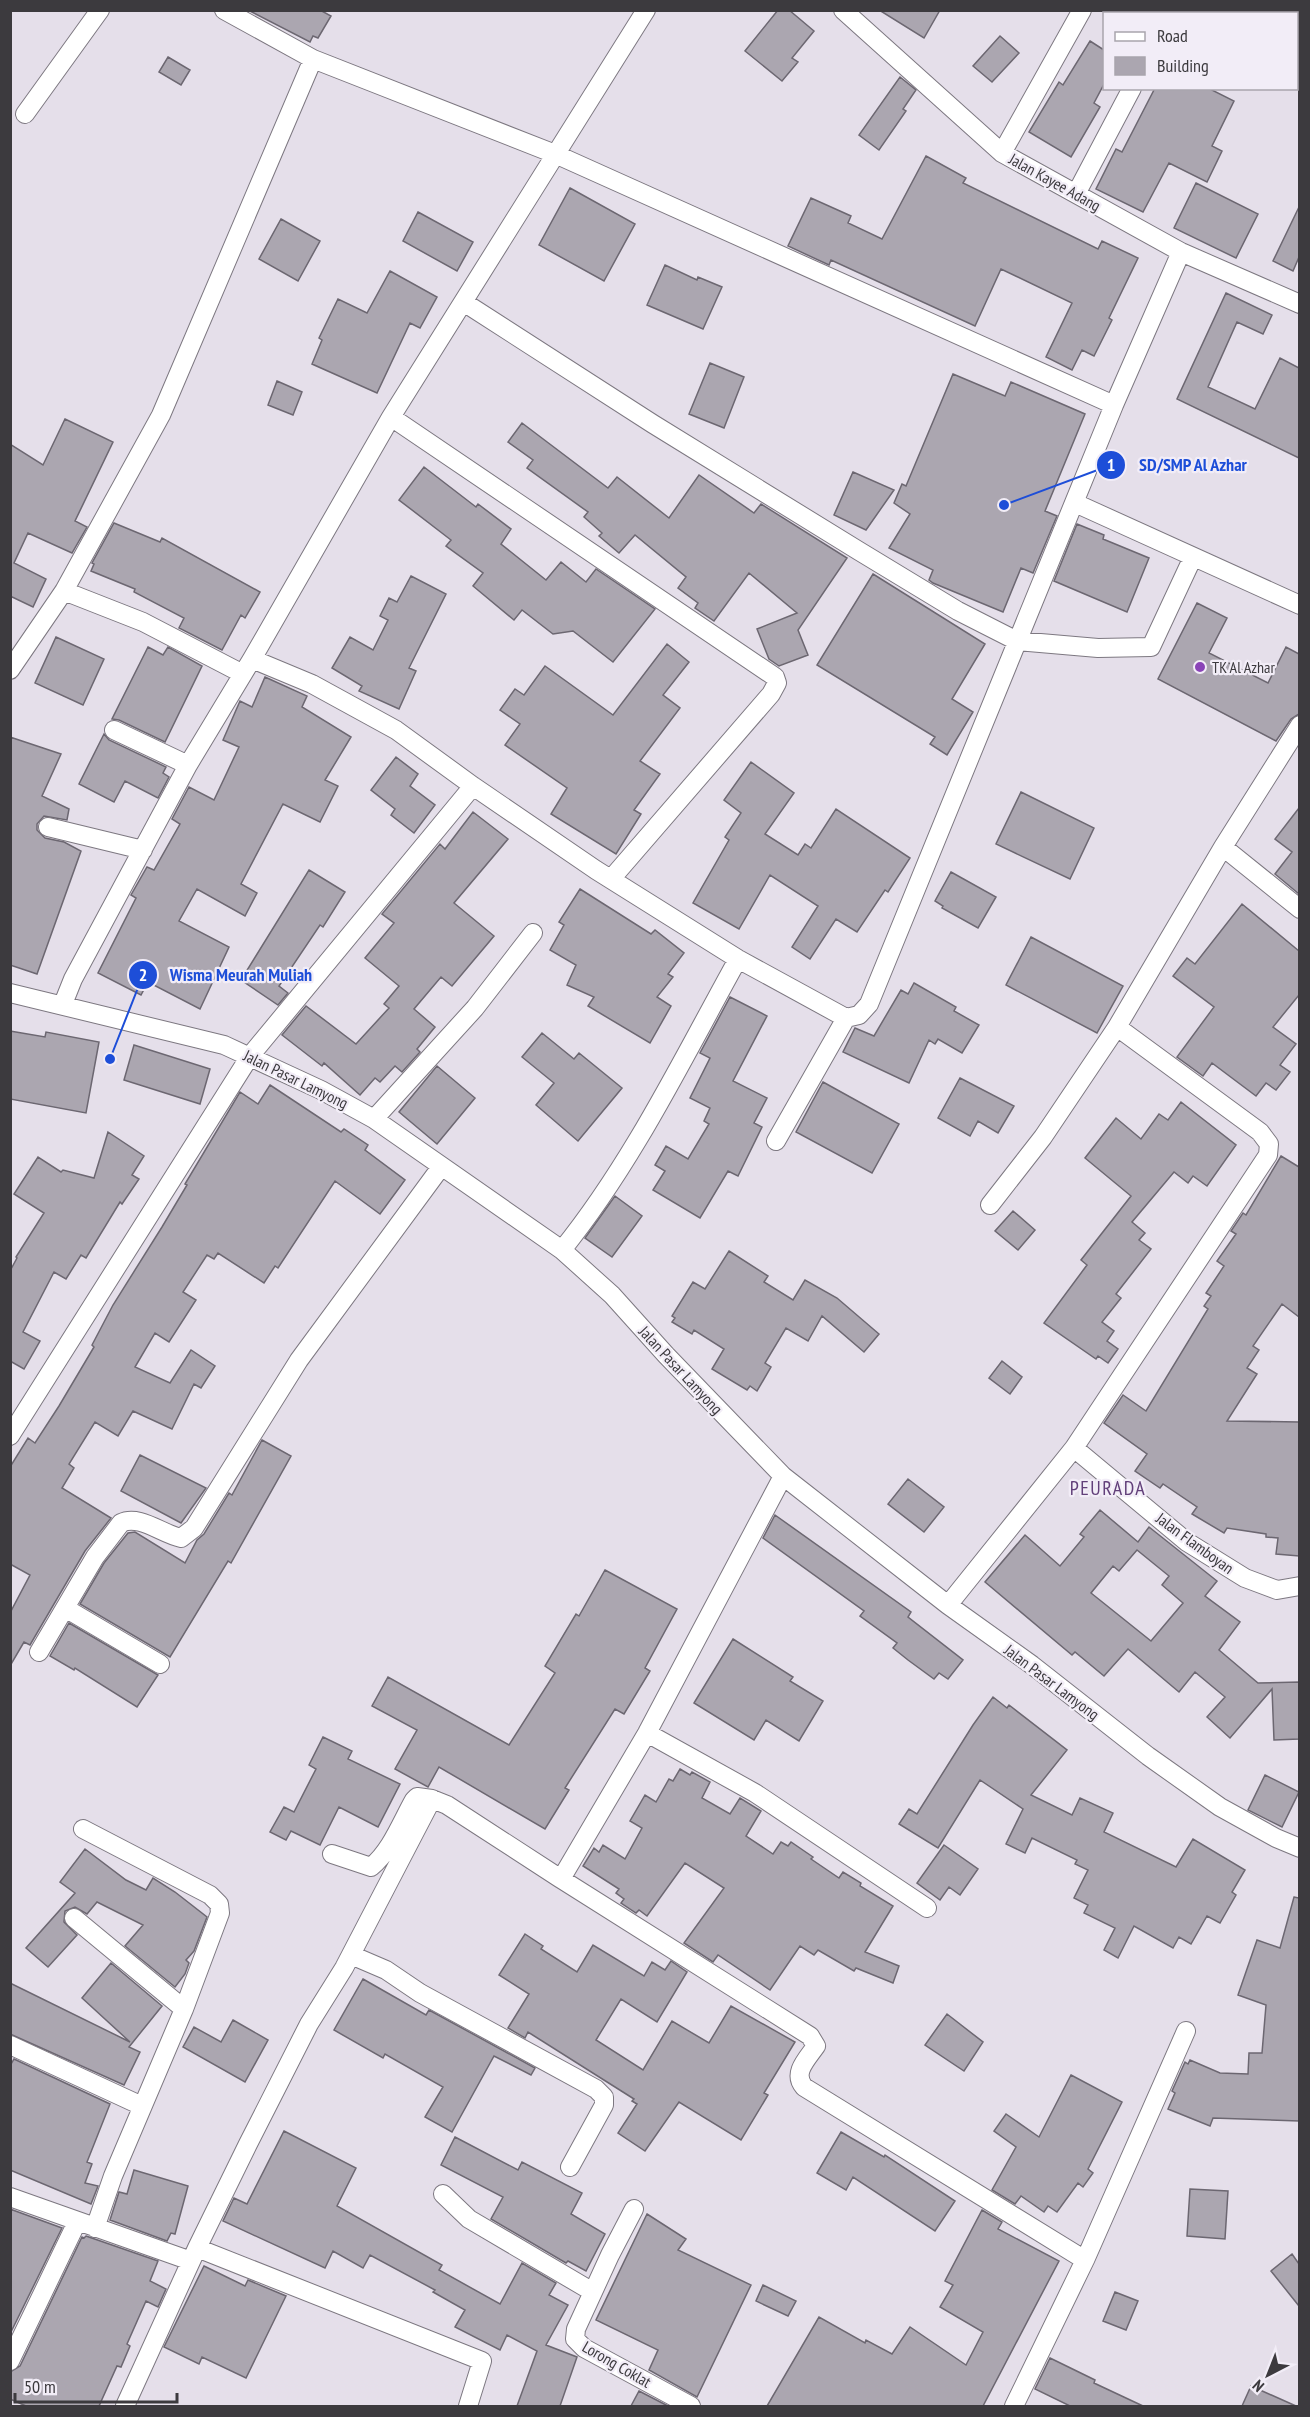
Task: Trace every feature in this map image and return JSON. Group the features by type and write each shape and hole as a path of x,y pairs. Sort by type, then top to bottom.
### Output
{"street":[{"path":"25,114 100,10"},
{"path":"224,10 313,59 555,154 1114,405"},
{"path":"63,1004 73,979 188,765 391,417 465,303 646,10"},
{"path":"1002,153 1082,10"},
{"name":"Jalan Kayee Adang","path":"853,14 1002,153 1181,252 1299,304"},
{"path":"10,670 64,591 161,414 313,59"},
{"path":"1076,194 1131,90"},
{"path":"776,1141 846,1018 859,1014 869,1004 1114,405 1181,252"},
{"path":"465,303 653,424 859,551 958,611 1017,641 1098,648 1151,647 1193,557"},
{"path":"391,417 775,677 777,683 771,694 611,879"},
{"path":"1075,503 1299,605"},
{"path":"64,591 247,667 312,684 396,730 473,786 611,879 738,959 846,1018"},
{"path":"990,1205 1043,1137 1117,1027 1222,847 1299,725"},
{"path":"114,730 188,765"},
{"path":"10,1437 250,1056 473,786"},
{"path":"48,827 143,850"},
{"path":"1222,847 1299,909"},
{"path":"374,1119 476,1008 533,933"},
{"path":"562,1250 632,1150 738,959"},
{"name":"Jalan Pasar Lamyong","path":"10,993 200,1038 250,1056 321,1090 374,1119 562,1250 612,1295 666,1355 783,1476 948,1605 1032,1665 1148,1756 1220,1807 1299,1848"},
{"path":"948,1605 1074,1448 1268,1155 1269,1144 1260,1132 1117,1027"},
{"path":"39,1653 95,1557 121,1523 135,1520 181,1538 194,1528 299,1360 441,1167"},
{"name":"Jalan Flamboyan","path":"1074,1448 1187,1542 1245,1578 1277,1590 1299,1586"},
{"path":"561,1880 647,1733 783,1476"},
{"path":"65,1608 160,1664"},
{"path":"647,1733 755,1793 927,1908"},
{"path":"332,1854 371,1867 379,1861 387,1849 417,1797 432,1799 447,1805 561,1880 810,2036 816,2046 798,2073 799,2080 804,2087 1085,2260"},
{"path":"126,2406 194,2255 309,2024 351,1955 432,1799"},
{"path":"83,1829 210,1895 219,1904 220,1913 184,2009 112,2176 95,2228"},
{"path":"74,1918 184,2009"},
{"path":"351,1955 386,1970 420,1993 596,2089 604,2097 604,2105 570,2167"},
{"path":"1014,2406 1085,2260 1186,2031"},
{"path":"10,2045 141,2106"},
{"path":"443,2194 470,2219 593,2292"},
{"path":"10,2197 95,2228 194,2255 482,2361 468,2406"},
{"name":"Lorong Coklat","path":"634,2209 576,2329 575,2339 584,2348 691,2406"},
{"path":"10,2361 77,2222"}],"building":[{"path":"248,10 320,10 331,16 318,38 313,36 310,42"},
{"path":"778,10 789,10 814,31 792,58 798,62 782,81 745,51"},
{"path":"879,10 940,10 924,38"},
{"path":"1000,36 1019,53 992,82 973,66"},
{"path":"1090,41 1103,49 1103,86 1094,103 1100,107 1071,157 1029,132 1059,82 1063,85"},
{"path":"168,57 190,70 181,85 159,72"},
{"path":"900,77 916,90 903,109 906,111 879,150 859,135"},
{"path":"1154,90 1212,90 1234,101 1212,146 1222,151 1207,182 1169,163 1143,212 1096,189 1116,149 1122,152"},
{"path":"926,156 966,178 963,183 1098,249 1102,241 1138,258 1109,318 1112,320 1094,356 1082,350 1072,370 1046,357 1072,303 1001,269 975,326 831,260 829,265 788,246 811,198 851,216 848,223 882,239"},
{"path":"1196,183 1258,214 1236,258 1174,228"},
{"path":"570,188 635,224 604,281 539,245"},
{"path":"1299,207 1299,257 1293,271 1273,261"},
{"path":"418,212 473,242 457,271 403,241"},
{"path":"281,219 320,241 298,281 259,259"},
{"path":"665,265 697,280 698,277 722,287 703,329 647,305"},
{"path":"390,271 437,297 420,328 410,323 377,393 312,364 322,340 319,338 338,299 367,313"},
{"path":"1226,293 1272,315 1263,334 1237,322 1208,387 1255,409 1280,358 1299,368 1299,458 1177,399"},
{"path":"710,363 744,377 724,428 689,414"},
{"path":"953,374 1005,396 1011,382 1085,414 1045,511 1057,516 1033,573 1021,568 1003,612 933,583 929,580 933,570 889,548 910,514 894,503 902,484 906,486"},
{"path":"277,381 302,392 293,415 268,405"},
{"path":"65,419 113,442 75,521 87,527 72,553 28,533 14,563 46,579 33,607 10,596 10,444 43,465"},
{"path":"522,423 608,488 617,477 669,518 699,475 754,513 761,504 847,558 798,630 808,655 779,666 769,659 757,629 797,613 749,573 714,621 695,608 698,603 678,588 686,577 635,535 619,553 599,536 602,533 584,517 588,512 527,468 533,460 508,442"},
{"path":"424,467 476,507 478,504 511,529 501,544 546,580 561,562 586,582 596,569 655,609 613,662 573,631 553,634 522,610 514,620 473,586 483,573 446,546 451,540 399,500"},
{"path":"853,472 894,490 866,530 834,515"},
{"path":"114,523 160,542 162,538 260,592 245,618 241,615 222,650 179,628 184,618 134,592 135,589 91,571 94,564 92,563"},
{"path":"1077,524 1104,535 1103,539 1149,558 1127,612 1054,581"},
{"path":"873,574 985,644 952,699 973,712 947,755 930,744 935,737 817,665"},
{"path":"411,576 446,594 409,668 416,671 399,709 359,691 362,686 332,668 350,637 373,650 388,620 380,616 389,598 397,602"},
{"name":"TK Al Azhar","path":"1197,603 1227,618 1209,653 1268,683 1286,647 1299,654 1299,714 1291,719 1276,741 1158,679"},
{"path":"56,637 104,659 83,705 35,683"},
{"path":"667,644 689,662 663,695 680,708 640,761 660,774 634,810 641,814 616,854 551,814 567,788 505,745 520,724 500,710 515,689 524,695 545,666 613,715"},
{"path":"148,647 163,655 168,647 202,666 165,742 119,720 112,719"},
{"path":"265,677 307,696 302,707 351,737 325,780 338,786 320,822 283,804 241,884 257,893 245,916 197,889 179,921 229,947 200,1009 148,982 141,995 98,973 136,898 131,895 147,867 154,870 180,824 172,819 189,787 214,800 239,747 223,740 240,701 252,707"},
{"path":"104,734 109,740 166,767 163,773 169,777 158,798 125,781 114,802 79,784"},
{"path":"10,737 61,754 42,796 69,809 67,820 44,816 37,824 37,830 45,838 64,842 81,851 37,974 10,965"},
{"path":"396,757 418,774 410,786 435,805 414,833 391,815 395,809 371,790"},
{"path":"751,762 794,793 765,834 798,855 805,844 811,848 836,809 910,858 888,892 885,890 857,932 836,919 810,959 792,947 818,906 770,875 739,929 693,903 729,840 725,837 741,813 724,800"},
{"path":"1021,792 1094,828 1070,879 996,844"},
{"path":"1299,808 1299,894 1275,874 1292,852 1275,839"},
{"path":"473,812 508,839 454,903 494,936 452,986 441,977 414,1009 435,1027 417,1049 420,1052 402,1072 395,1066 380,1082 375,1078 360,1095 324,1063 322,1066 282,1035 306,1006 356,1044 389,1008 384,1004 399,986 365,958 394,923 382,914 440,844 445,849"},
{"path":"309,870 345,892 323,927 320,925 279,986 288,993 278,1005 241,980"},
{"path":"951,872 996,897 978,928 942,908 943,906 935,901"},
{"path":"580,889 651,934 655,930 684,953 668,974 673,977 657,997 671,1006 650,1043 588,1006 594,997 567,985 576,965 550,950 564,925 559,922"},
{"path":"1242,904 1299,951 1299,995 1273,1027 1296,1044 1280,1065 1290,1072 1276,1090 1266,1083 1256,1096 1212,1063 1203,1076 1177,1057 1214,1007 1173,976 1187,958 1195,964"},
{"path":"1031,937 1123,986 1097,1033 1006,985"},
{"path":"914,983 956,1007 954,1011 979,1025 962,1053 938,1039 935,1044 929,1040 909,1083 843,1052 855,1028 874,1036 901,990 908,994"},
{"path":"730,997 767,1016 733,1081 767,1098 754,1123 762,1127 738,1176 728,1171 700,1218 653,1190 665,1171 655,1165 666,1146 688,1159 709,1124 704,1121 710,1108 690,1098 710,1058 700,1053"},
{"path":"10,1031 45,1037 46,1032 99,1042 86,1113 10,1099"},
{"path":"542,1033 574,1059 579,1053 622,1088 578,1141 536,1105 554,1083 522,1057"},
{"path":"134,1045 210,1069 200,1104 124,1080"},
{"path":"437,1066 475,1098 437,1144 399,1112"},
{"path":"960,1078 1014,1106 998,1133 978,1121 970,1136 938,1118"},
{"path":"823,1082 899,1124 872,1173 796,1132"},
{"path":"270,1085 341,1132 344,1129 368,1145 365,1150 405,1180 380,1214 335,1181 278,1268 275,1266 264,1283 218,1253 214,1259 207,1255 183,1292 196,1300 169,1342 155,1333 135,1367 170,1383 191,1350 215,1366 201,1388 194,1384 172,1429 133,1411 118,1436 95,1422 69,1464 74,1468 62,1488 111,1518 85,1551 30,1645 24,1642 10,1666 10,1613 30,1575 10,1564 10,1467 28,1438 35,1443 59,1406 94,1347 92,1345 113,1305 162,1227 240,1092 258,1104"},
{"path":"1181,1102 1236,1145 1207,1186 1193,1176 1188,1183 1174,1172 1132,1222 1145,1233 1139,1240 1151,1249 1116,1294 1121,1298 1102,1322 1114,1331 1107,1341 1118,1349 1108,1363 1098,1356 1096,1359 1044,1323 1087,1265 1081,1260 1131,1196 1085,1158 1116,1118 1141,1139 1159,1114 1168,1120"},
{"path":"108,1132 144,1156 132,1175 139,1179 122,1204 120,1202 86,1258 81,1255 66,1279 54,1272 23,1332 40,1341 24,1369 10,1361 10,1271 16,1257 44,1213 14,1194 38,1157 61,1172 63,1170 94,1178"},
{"path":"1281,1156 1299,1167 1299,1317 1282,1304 1253,1346 1259,1350 1247,1368 1257,1374 1227,1421 1299,1422 1299,1556 1276,1554 1278,1538 1227,1528 1224,1533 1192,1514 1197,1507 1163,1484 1160,1488 1135,1471 1147,1454 1104,1423 1123,1395 1146,1411 1208,1309 1204,1306 1211,1296 1206,1293 1224,1266 1217,1261 1236,1234 1231,1231 1243,1213 1246,1215"},
{"path":"615,1196 642,1216 612,1257 585,1238"},
{"path":"1013,1211 1035,1230 1018,1250 995,1231"},
{"path":"729,1251 768,1276 764,1282 793,1300 805,1280 837,1298 879,1334 864,1352 822,1316 808,1341 786,1328 765,1363 771,1367 757,1391 750,1386 747,1390 712,1369 724,1349 694,1330 692,1334 672,1322 675,1318 672,1316 693,1282 705,1289"},
{"path":"1002,1361 1022,1377 1010,1394 989,1378"},
{"path":"262,1440 291,1456 231,1563 228,1561 170,1657 80,1604 104,1563 128,1533 135,1532 185,1563 197,1540 204,1534 229,1493 232,1495"},
{"path":"140,1455 206,1488 181,1523 121,1491"},
{"path":"908,1479 944,1507 924,1532 888,1504"},
{"path":"1100,1510 1138,1542 1149,1527 1217,1581 1205,1596 1240,1622 1219,1650 1258,1683 1299,1682 1299,1739 1274,1740 1272,1689 1230,1738 1207,1717 1225,1697 1195,1672 1179,1692 1128,1649 1104,1676 1075,1652 1072,1655 985,1582 1025,1535 1060,1566 1084,1537 1080,1534","holes":["1137,1550 1169,1576 1162,1585 1183,1603 1151,1641 1091,1593 1113,1566 1119,1571"]},
{"path":"775,1515 911,1612 908,1617 963,1660 948,1679 939,1673 934,1679 908,1660 893,1648 897,1643 860,1616 864,1611 763,1538"},
{"path":"605,1570 677,1609 645,1668 650,1671 624,1714 615,1709 565,1788 569,1790 545,1829 439,1767 428,1787 395,1769 417,1730 372,1706 388,1677 509,1745 555,1673 545,1666 576,1614 579,1616"},
{"path":"69,1623 158,1675 137,1707 75,1668 74,1670 50,1656"},
{"path":"733,1639 793,1677 790,1681 823,1701 799,1741 766,1720 754,1740 694,1703"},
{"path":"993,1697 1007,1708 1009,1705 1067,1750 1031,1795 1072,1815 1080,1798 1113,1813 1104,1832 1176,1867 1193,1839 1245,1870 1232,1892 1236,1895 1220,1923 1207,1916 1191,1944 1179,1937 1173,1948 1134,1926 1118,1958 1104,1950 1115,1928 1084,1913 1088,1905 1074,1898 1088,1870 1075,1864 1077,1860 1032,1838 1025,1853 1006,1844 1023,1809 980,1780 938,1848 899,1824 909,1809 917,1814"},
{"path":"323,1737 352,1751 348,1759 400,1784 378,1827 339,1807 320,1845 291,1831 286,1840 270,1832 284,1807 294,1812 316,1769 309,1765"},
{"path":"680,1769 690,1775 692,1772 710,1782 702,1798 730,1814 740,1798 761,1811 746,1836 773,1854 781,1842 788,1846 791,1842 839,1878 843,1872 861,1883 860,1886 893,1906 865,1952 899,1966 893,1983 856,1968 854,1971 818,1950 814,1955 800,1946 770,1990 718,1955 713,1962 684,1943 724,1888 685,1863 647,1916 639,1910 636,1913 621,1903 624,1899 616,1893 619,1889 583,1866 594,1848 599,1852 603,1845 625,1859 642,1828 630,1821 645,1795 656,1802 669,1779 673,1781"},
{"path":"1265,1775 1299,1792 1282,1827 1248,1810"},
{"path":"944,1845 978,1869 960,1895 949,1887 940,1900 917,1883"},
{"path":"85,1849 126,1880 146,1890 153,1878 207,1917 194,1951 186,1960 189,1963 185,1974 175,1987 125,1946 143,1925 97,1902 87,1914 75,1907 65,1911 64,1922 77,1935 48,1967 26,1948 75,1893 60,1882"},
{"path":"1294,1897 1299,1898 1299,2121 1213,2118 1210,2126 1168,2109 1175,2093 1172,2091 1185,2062 1188,2064 1190,2060 1220,2073 1248,2074 1249,2053 1262,2053 1266,2005 1238,1995 1257,1940 1280,1948"},
{"path":"525,1934 543,1946 541,1949 577,1972 593,1945 644,1976 652,1962 665,1970 671,1961 687,1972 657,2022 621,1999 596,2040 643,2070 672,2021 709,2043 731,2006 795,2042 764,2093 768,2095 741,2140 679,2102 645,2151 618,2133 637,2104 632,2101 634,2099 528,2032 525,2038 508,2028 529,1994 499,1975"},
{"path":"111,1963 162,2006 129,2047 140,2052 124,2085 10,2034 10,1983 130,2042 82,1998"},
{"path":"363,1979 426,2015 429,2010 535,2068 531,2075 494,2056 452,2132 425,2117 443,2087 385,2054 383,2058 334,2030"},
{"path":"947,2014 983,2042 964,2071 925,2045"},
{"path":"233,2020 268,2040 245,2082 183,2047 194,2027 221,2042"},
{"path":"14,2059 110,2104 87,2162 92,2164 85,2183 98,2186 91,2204 10,2170 10,2066"},
{"path":"1071,2075 1122,2102 1088,2169 1093,2173 1083,2187 1078,2183 1057,2212 1048,2206 1044,2212 1021,2196 1015,2204 992,2190 1016,2147 994,2131 1006,2114 1039,2137"},
{"path":"284,2131 356,2168 337,2206 442,2265 439,2270 500,2304 522,2263 556,2283 549,2295 568,2305 546,2345 577,2357 560,2406 517,2406 537,2351 507,2335 500,2350 455,2327 465,2310 433,2292 435,2290 370,2255 363,2268 333,2251 325,2268 223,2221 234,2198 247,2204"},
{"path":"841,2132 884,2157 885,2155 955,2201 935,2231 853,2177 846,2190 817,2173"},
{"path":"455,2137 518,2170 522,2162 582,2193 571,2214 605,2234 586,2271 568,2261 566,2263 491,2219 503,2197 441,2165"},
{"path":"134,2170 188,2186 175,2234 171,2233 167,2241 110,2220 119,2192 127,2194"},
{"path":"1190,2189 1228,2191 1225,2239 1187,2236"},
{"path":"10,2209 62,2228 10,2334"},
{"path":"982,2210 1002,2222 998,2229 1059,2261 983,2406 767,2406 819,2317 865,2343 866,2340 892,2354 910,2327 966,2365 983,2332 940,2307 953,2285 945,2281"},
{"path":"647,2214 686,2239 678,2250 751,2285 697,2397 649,2370 658,2350 596,2320"},
{"path":"86,2236 158,2261 150,2281 166,2289 158,2307 146,2301 127,2344 130,2346 121,2367 117,2366 99,2406 26,2406 10,2399 10,2372 20,2366 82,2237"},
{"path":"1292,2254 1299,2264 1299,2306 1271,2271"},
{"path":"204,2266 245,2286 248,2280 286,2296 246,2378 202,2357 199,2364 164,2347"},
{"path":"763,2285 796,2301 788,2316 756,2301"},
{"path":"1115,2292 1138,2301 1126,2330 1103,2321"},
{"path":"1050,2358 1095,2380 1094,2383 1143,2406 1070,2406 1035,2389"},
{"path":"1251,2386 1296,2406 1242,2406"},
{"path":"639,2391 668,2406 631,2406"}],"place":[{"name":"SD/SMP Al Azhar","path":"1004,505"},
{"name":"TK Al Azhar","path":"1200,667"},
{"name":"Wisma Meurah Muliah","path":"110,1059"}],"district":[{"name":"PEURADA","path":"1108,1488"}]}
